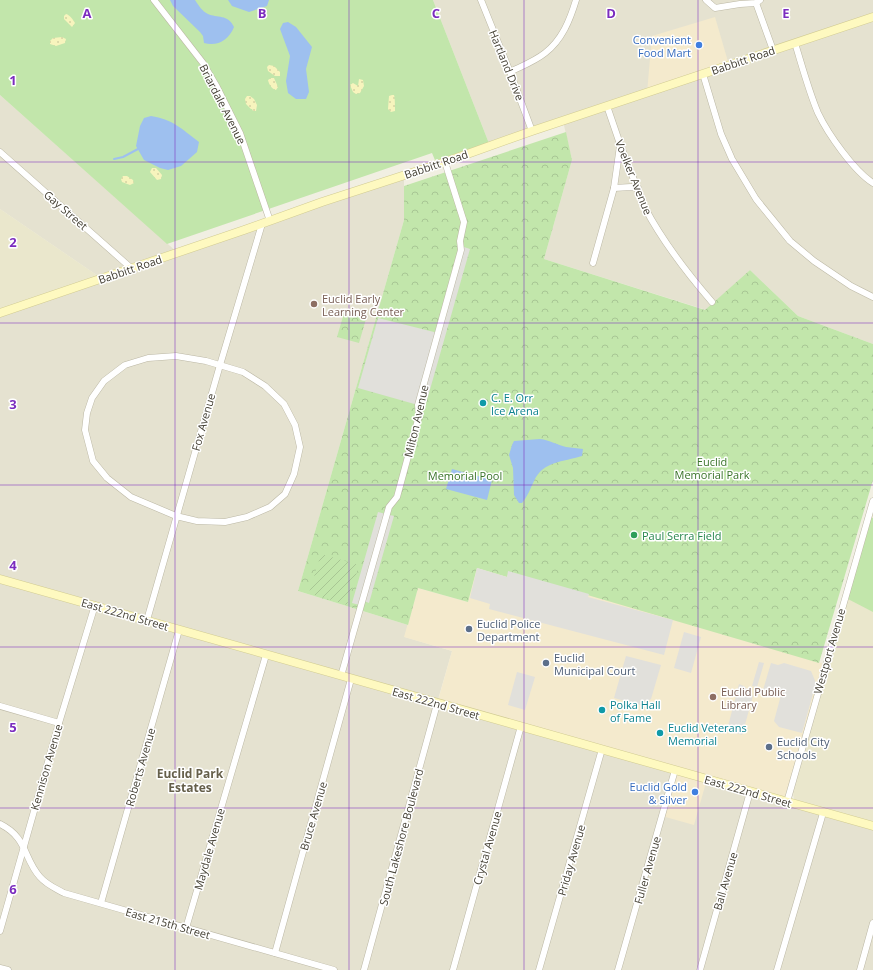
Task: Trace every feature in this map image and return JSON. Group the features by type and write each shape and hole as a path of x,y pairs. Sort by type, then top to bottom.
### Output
{"main road":[{"name":"Babbitt Road","path":"0,313 532,131 873,17"},
{"name":"East 222nd Street","path":"0,579 437,704 521,726 873,826"}],"street":[{"name":"Briardale Avenue","path":"154,0 203,63 217,87 240,133 266,222"},
{"name":"Hartland Drive","path":"481,0 532,131"},
{"path":"510,72 546,52 557,41 567,26 576,0"},
{"path":"706,0 715,8 758,2 773,50"},
{"path":"794,43 818,114 834,139 851,161 868,180 873,183"},
{"path":"703,74 721,134 732,159 756,199 790,241 805,254 851,286 873,297"},
{"name":"Voelker Avenue","path":"608,106 620,144 645,208 666,243 692,279 712,302"},
{"path":"593,263 614,188 620,144"},
{"name":"Gay Street","path":"0,152 132,268"},
{"name":"Milton Avenue","path":"341,676 389,508 398,497 419,416 418,405 461,250 460,241 464,222 445,162"},
{"path":"614,188 638,188"},
{"name":"Fox Avenue","path":"147,620 220,365 266,222"},
{"path":"176,356 206,361 243,372 265,386 284,404 295,425 300,448 294,474 285,494 270,507 247,517 225,522 198,521 176,516 131,497 106,478 93,461 85,430 87,412 92,398 104,381 124,365 148,358 176,356"},
{"name":"Westport Avenue","path":"786,802 873,500"},
{"name":"Kennison Avenue","path":"0,930 59,723 95,605"},
{"name":"Roberts Avenue","path":"101,904 179,630"},
{"name":"Maydale Avenue","path":"186,928 266,655"},
{"name":"Bruce Avenue","path":"274,953 351,679"},
{"name":"South Lakeshore Boulevard","path":"364,970 437,704"},
{"path":"0,706 59,723"},
{"name":"Crystal Avenue","path":"453,970 521,726"},
{"name":"Priday Avenue","path":"539,970 602,749"},
{"name":"Fuller Avenue","path":"618,970 675,770"},
{"name":"Ball Avenue","path":"700,970 750,792"},
{"path":"776,970 823,812"},
{"path":"0,824 13,832 24,845"},
{"name":"East 215th Street","path":"24,845 33,867 40,877 48,885 64,893 334,970"},
{"path":"860,970 873,923"},
{"path":"0,968 8,970"}],"shaded area":[{"path":"433,0 873,0 873,344 798,316 750,270 706,310 544,259 572,160 563,121 490,146"},
{"path":"715,17 729,65 647,93 652,36"},
{"path":"0,95 178,253 404,175 404,220 298,591 408,625 405,637 452,651 437,703 873,826 873,970 0,970 0,313 101,278 0,209"},
{"path":"0,209 101,278 0,313"},
{"path":"461,246 470,249 425,407 358,388 378,318 438,333"},
{"path":"873,506 873,823 794,800 793,792"},
{"path":"378,512 394,516 369,603 364,601 363,606 352,603"},
{"path":"477,568 507,577 508,571 825,664 787,802 707,779 694,825 662,816 675,770 437,704 452,651 404,637 418,588 468,602"},
{"path":"477,568 507,577 508,571 589,594 588,597 673,620 664,655 489,609 490,604 470,598"},
{"path":"684,632 701,637 691,673 674,668"},
{"path":"626,656 661,665 651,699 640,705 614,698"},
{"path":"759,662 764,663 757,687 752,686"},
{"path":"771,663 778,665 784,663 811,671 816,683 802,733 779,727 774,721 781,695 763,690"},
{"path":"517,672 535,677 525,710 508,705"},
{"path":"739,684 744,686 753,696 742,735 727,730"}],"green space":[{"path":"0,0 433,0 490,146 437,165 432,153 167,244 0,95"},
{"name":"Euclid Memorial Park","path":"566,132 572,160 544,259 705,310 750,270 798,316 873,344 873,480 819,663 509,572 507,577 477,568 468,602 418,588 408,625 298,591 404,220 404,186"},
{"path":"344,313 366,319 359,343 337,337"},
{"path":"870,517 873,518 873,612 846,598"},
{"path":"321,554 359,565 347,605 309,593"}],"sand":[{"path":"66,14 70,16 75,23 72,27 64,19"},
{"path":"62,37 66,39 65,43 56,46 50,44 50,41 53,38"},
{"path":"269,65 274,66 280,72 280,76 275,76 268,71 267,67"},
{"path":"274,78 278,87 276,90 269,84 268,80"},
{"path":"359,79 363,80 364,86 360,93 356,94 353,92 350,85 353,83 358,86"},
{"path":"394,95 395,111 391,112 388,109 389,96"},
{"path":"247,96 254,99 257,105 256,111 253,111 246,104 245,99"},
{"path":"152,168 156,168 162,175 161,179 157,180 150,172"},
{"path":"123,176 127,176 133,180 134,183 130,185 122,182 121,179"}],"water":[{"path":"170,0 195,0 206,13 229,20 234,27 232,32 226,39 218,43 204,43 203,36 200,32 173,6"},
{"path":"228,0 269,0 267,6 249,12 232,6"},
{"path":"288,22 296,27 312,47 306,69 309,92 306,99 296,99 288,93 286,81 290,56 280,29 283,23"},
{"path":"151,116 171,122 199,142 197,152 181,166 168,170 160,168 144,160 136,146 140,126 144,118"},
{"path":"540,439 566,447 583,449 582,456 548,466 538,474 524,500 522,503 519,503 514,495 513,468 509,455 512,445 514,441"},
{"path":"452,469 492,480 487,500 446,489"}],"waterway":[{"path":"114,159 123,157 138,149"}],"place":[{"name":"Convenient Food Mart","path":"699,45"},
{"name":"Euclid Early Learning Center","path":"314,304"},
{"name":"C. E. Orr Ice Arena","path":"483,403"},
{"name":"Paul Serra Field","path":"634,535"},
{"name":"Euclid Police Department","path":"469,629"},
{"name":"Euclid Municipal Court","path":"546,663"},
{"name":"Euclid Public Library","path":"713,697"},
{"name":"Polka Hall of Fame","path":"602,710"},
{"name":"Euclid Veterans Memorial","path":"660,733"},
{"name":"Euclid City Schools","path":"769,747"},
{"name":"Euclid Gold & Silver","path":"695,792"}],"district":[{"name":"Euclid Park Estates","path":"190,780"}],"park label":[{"name":"Memorial Pool","path":"465,475"}]}
